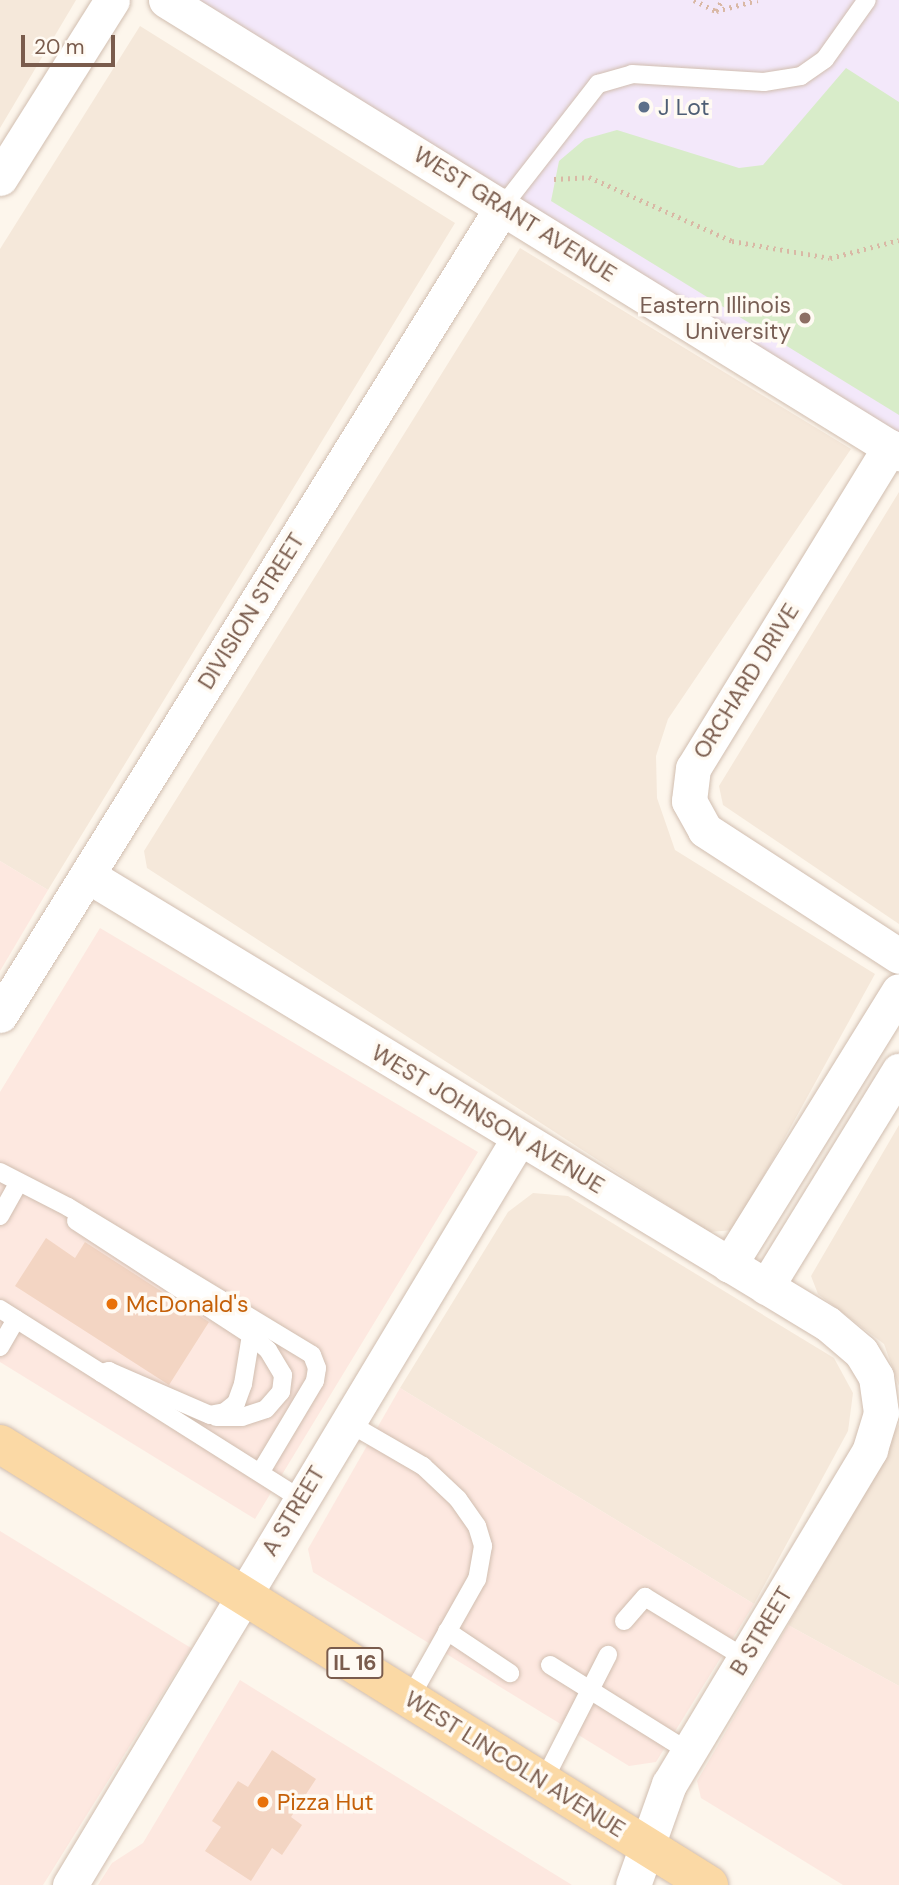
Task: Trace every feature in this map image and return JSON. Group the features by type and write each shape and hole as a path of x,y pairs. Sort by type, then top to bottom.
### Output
{"main road":[{"name":"WEST LINCOLN AVENUE","path":"0,1444 709,1885"}],"street":[{"path":"0,178 111,0"},
{"name":"WEST GRANT AVENUE","path":"166,0 895,450"},
{"name":"DIVISION STREET","path":"0,1015 503,206"},
{"name":"ORCHARD DRIVE","path":"895,450 693,768 689,801 705,830 899,956"},
{"name":"WEST JOHNSON AVENUE","path":"87,875 828,1324 861,1352 876,1377"},
{"path":"729,1265 899,991"},
{"path":"766,1287 899,1072"},
{"name":"A STREET","path":"70,1885 243,1593 519,1138"},
{"name":"B STREET","path":"633,1885 649,1848 669,1784 870,1450 881,1413 876,1377"}],"lane":[{"path":"503,206 598,84 632,74 764,82 801,76 825,59 867,0"},
{"path":"0,1172 68,1207 312,1355 317,1367 315,1381 260,1473"},
{"path":"0,1216 18,1183"},
{"path":"68,1207 75,1220 94,1236 251,1335 268,1350 283,1375 281,1392 266,1409 242,1417 210,1415 109,1371 101,1373"},
{"path":"0,1309 301,1499"},
{"path":"0,1347 16,1319"},
{"path":"210,1415 225,1412 236,1403 249,1360 251,1335"},
{"path":"347,1422 423,1466 458,1499 477,1526 483,1546 477,1579 410,1698"},
{"path":"624,1621 645,1597 745,1658"},
{"path":"447,1631 510,1673"},
{"path":"543,1782 592,1691 608,1655"},
{"path":"551,1665 689,1752"}],"path":[{"path":"694,0 716,11 758,0"},
{"path":"716,11 722,0"},
{"path":"554,179 589,177 732,241 830,258 899,240"}],"shaded area":[{"path":"0,0 76,0 0,128"},
{"name":"Eastern Illinois University","path":"192,0 899,0 899,434"},
{"path":"140,26 455,223 48,890 0,861 0,249"},
{"path":"520,248 851,449 668,719 656,756 657,798 675,850 875,974 734,1230 709,1232 147,868 144,851"},
{"path":"899,492 899,924 723,805 719,786"},
{"path":"0,861 48,890 0,971"},
{"path":"100,928 478,1152 255,1519 0,1362 0,1092"},
{"path":"899,1125 899,1386 884,1344 818,1294 811,1276"},
{"path":"533,1193 568,1196 834,1358 853,1393 848,1431 754,1604 400,1388 508,1212"},
{"path":"400,1388 754,1604 656,1762 629,1766 313,1572 308,1549"},
{"path":"899,1424 899,1686 788,1625"},
{"path":"0,1531 191,1648 43,1885 0,1885"},
{"path":"788,1625 899,1686 899,1885 843,1885 701,1798 697,1781"},
{"path":"240,1680 572,1885 98,1885 112,1863 143,1843"}],"green space":[{"path":"846,68 899,102 899,415 551,201 559,161 585,139 617,130 739,168 763,165"}],"building":[{"name":"McDonald's","path":"46,1238 75,1258 85,1242 209,1322 169,1385 15,1286"},
{"name":"Pizza Hut","path":"272,1750 316,1779 291,1817 302,1825 282,1855 272,1848 251,1881 205,1851 221,1827 212,1821 238,1781 248,1787"}],"place":[{"name":"J Lot","path":"644,107"},
{"name":"Eastern Illinois University","path":"805,318"},
{"name":"McDonald's","path":"112,1304"},
{"name":"Pizza Hut","path":"263,1802"}]}
